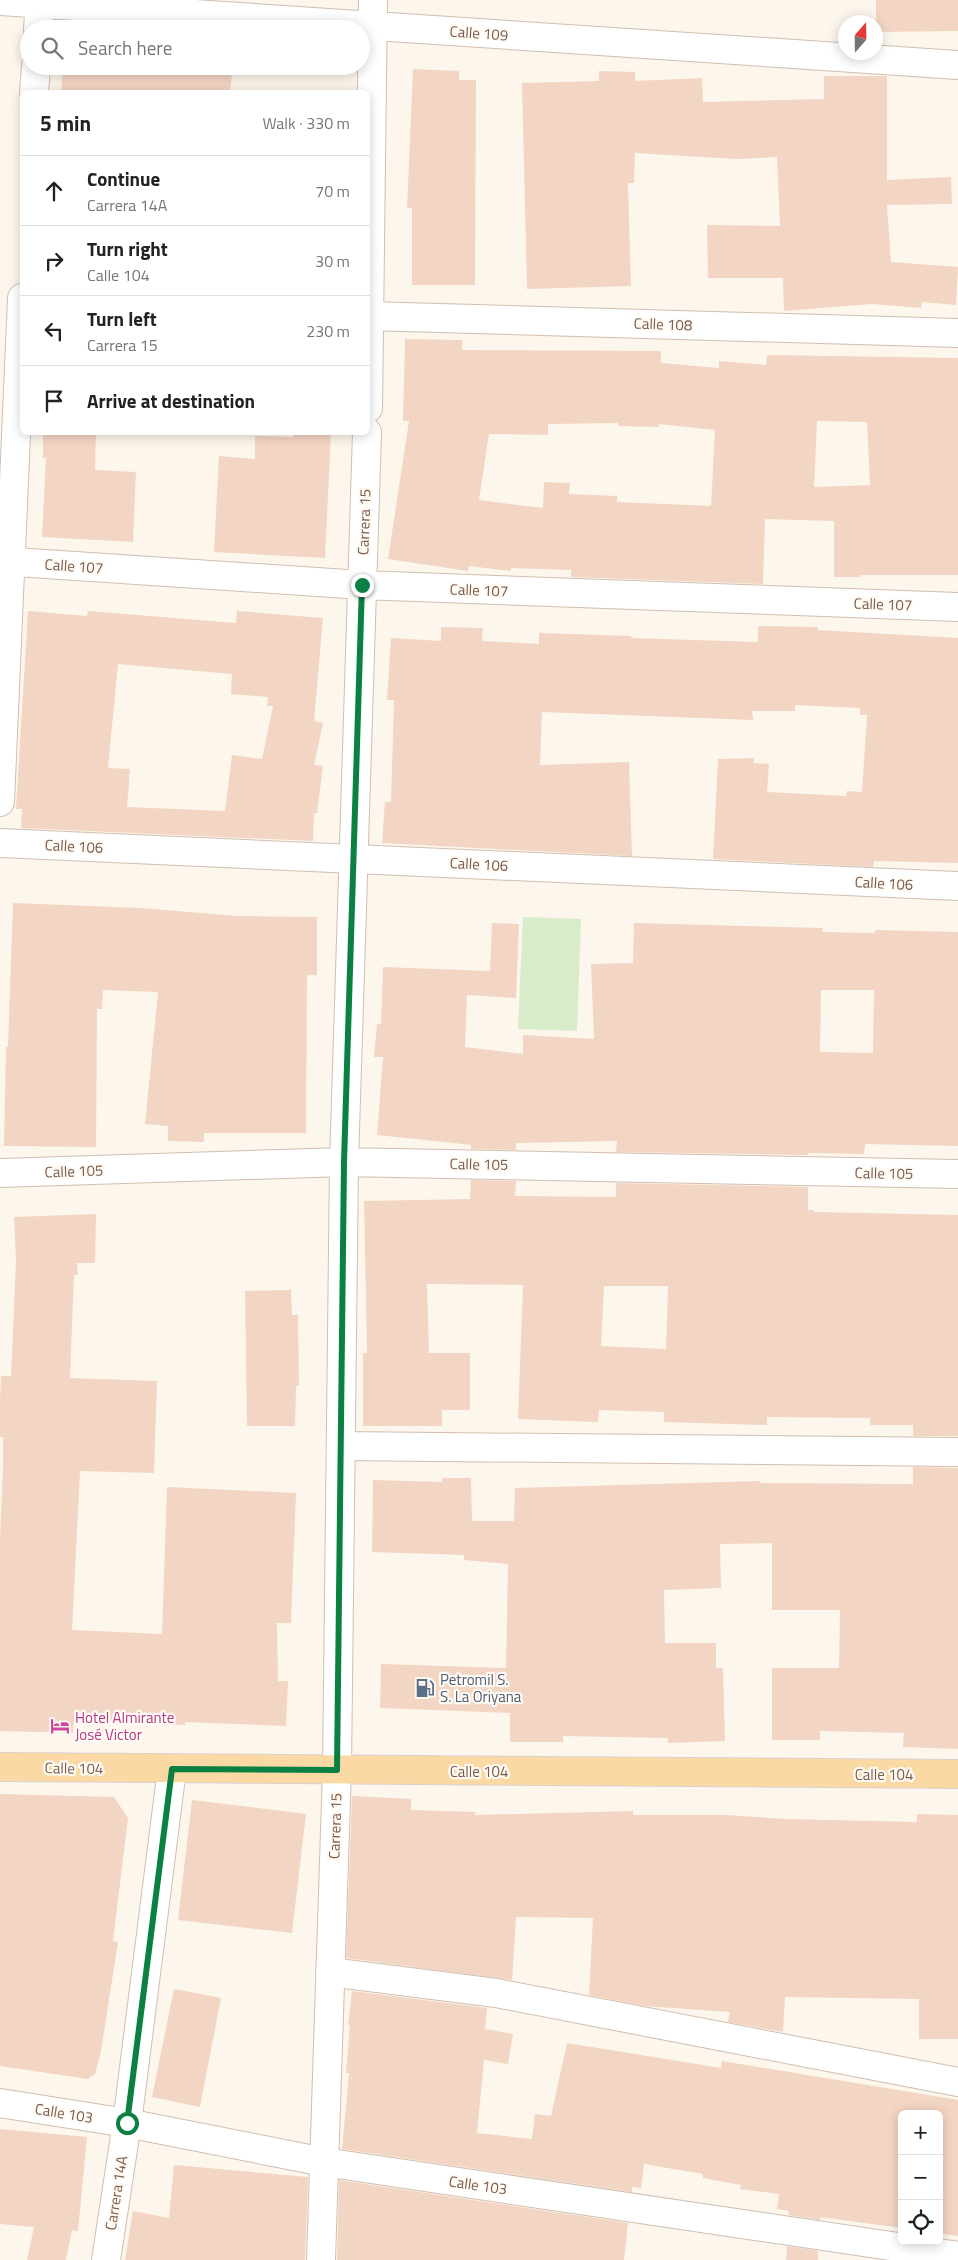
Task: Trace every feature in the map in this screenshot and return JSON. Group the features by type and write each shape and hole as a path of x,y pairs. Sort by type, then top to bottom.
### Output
{"main road":[{"name":"Calle 104","path":"0,1767 958,1774"}],"street":[{"name":"Calle 109","path":"0,1 39,11 373,13 958,65"},
{"path":"370,240 373,13"},
{"path":"34,90 35,75"},
{"path":"0,293 20,296"},
{"name":"Calle 108","path":"370,316 958,333"},
{"path":"0,802 5,561 20,327"},
{"name":"Carrera 15","path":"321,2260 337,1770 344,1162 367,435"},
{"name":"Calle 107","path":"5,561 362,585 958,607"},
{"name":"Calle 106","path":"0,842 958,886"},
{"name":"Calle 105","path":"0,1173 344,1162 958,1174"},
{"path":"341,1446 958,1452"},
{"name":"Carrera 14A","path":"106,2260 127,2123 172,1769"},
{"path":"330,1972 496,1993 958,2082"},
{"name":"Calle 103","path":"0,2103 127,2123 324,2162 958,2256"}],"green space":[{"path":"523,917 581,919 577,1031 518,1029"}],"building":[{"path":"876,0 958,0 958,31 883,32 883,15 876,15"},
{"path":"413,69 459,71 459,80 476,80 475,285 412,285 412,208 407,208"},
{"path":"599,71 635,72 635,81 702,78 703,102 824,99 824,76 887,76 887,180 951,177 952,204 887,205 891,262 958,267 956,305 922,302 921,308 872,304 784,311 783,278 708,278 707,225 780,226 777,157 736,159 635,153 634,183 628,183 631,286 527,289 522,83 599,81"},
{"path":"62,75 232,75 230,90 61,90"},
{"path":"405,339 462,340 462,350 661,351 661,363 719,368 719,361 766,365 767,355 958,358 958,575 861,575 861,577 834,577 834,521 765,519 763,584 571,577 571,570 511,568 511,571 469,566 468,571 388,559 409,421 403,421","holes":["817,421 867,422 870,485 814,487","618,423 618,426 659,427 659,424 715,430 711,506 617,502 617,496 569,494 570,483 544,482 543,508 479,500 489,434 548,435 548,424"]},
{"path":"43,435 96,435 95,470 136,472 133,542 42,537 46,458 43,458"},
{"path":"293,435 331,435 325,558 214,552 219,456 255,459 255,436 293,437"},
{"path":"28,611 87,616 88,611 236,623 237,611 323,618 314,721 323,723 314,765 323,766 317,813 314,813 313,841 21,828 22,809 16,809","holes":["118,664 232,674 231,694 268,697 267,706 273,706 262,759 232,755 225,811 127,807 130,769 108,768"]},
{"path":"758,626 818,627 818,630 958,638 958,863 874,861 873,867 713,859 718,759 754,758 754,763 769,764 767,792 846,796 847,791 862,792 867,715 860,715 860,708 795,705 795,711 752,711 753,720 542,712 540,765 629,762 632,856 382,843 385,802 391,802 394,700 387,700 391,638 441,641 441,627 483,628 482,641 539,644 539,633 758,642"},
{"path":"13,903 141,908 237,916 317,917 317,975 307,975 306,1133 204,1133 204,1142 168,1141 168,1126 145,1124 158,992 103,990 102,1009 97,1009 96,1147 4,1146 6,1047 8,1047"},
{"path":"492,923 519,924 516,998 467,995 465,1047 523,1054 523,1035 594,1039 591,964 633,963 634,923 823,928 822,932 875,933 875,930 958,932 958,1146 865,1144 864,1154 808,1153 808,1155 616,1152 617,1141 516,1143 516,1150 471,1149 471,1145 377,1135 383,1057 374,1057 377,1024 381,1024 383,967 490,971","holes":["821,990 874,990 873,1053 820,1052"]},
{"path":"471,1180 516,1181 515,1196 616,1197 616,1183 808,1187 808,1210 814,1210 814,1212 958,1215 958,1436 913,1436 913,1425 870,1425 870,1418 767,1417 767,1425 664,1422 664,1412 599,1410 598,1422 518,1419 523,1285 427,1284 429,1353 470,1353 470,1410 442,1410 442,1426 363,1426 363,1353 367,1353 364,1201 470,1199","holes":["604,1286 668,1286 666,1349 601,1346"]},
{"path":"96,1214 95,1263 77,1263 78,1275 74,1275 70,1378 157,1381 154,1473 80,1471 72,1630 162,1634 167,1487 296,1493 291,1623 277,1623 278,1681 288,1681 286,1726 185,1722 185,1725 74,1720 73,1733 0,1731 0,1539 3,1437 0,1437 0,1400 1,1376 11,1376 16,1261 14,1217"},
{"path":"291,1290 292,1315 298,1315 299,1386 296,1386 295,1426 247,1426 245,1291"},
{"path":"913,1467 958,1468 958,1749 903,1747 904,1733 820,1731 820,1740 772,1740 772,1668 839,1668 840,1610 772,1610 772,1543 720,1544 721,1588 664,1590 665,1643 716,1643 716,1668 723,1668 725,1741 668,1743 668,1738 563,1736 563,1742 510,1742 510,1713 380,1708 381,1664 506,1668 508,1564 464,1560 464,1555 372,1552 373,1480 442,1482 442,1478 471,1478 472,1521 514,1521 515,1488 760,1481 760,1483 913,1484"},
{"path":"0,1794 114,1797 128,1818 113,1941 118,1942 101,2051 95,2074 88,2079 0,2066"},
{"path":"352,1796 411,1799 411,1810 475,1812 475,1815 633,1811 633,1815 727,1815 785,1819 917,1822 917,1814 958,1815 958,2039 919,2039 919,1999 785,1997 783,2032 728,2022 730,2012 644,2006 589,1995 593,1918 516,1917 512,1980 346,1958"},
{"path":"192,1800 306,1814 292,1933 178,1920"},
{"path":"174,1989 221,1998 200,2107 152,2097"},
{"path":"352,1991 487,2008 485,2029 513,2034 508,2064 484,2060 477,2133 532,2139 535,2114 551,2116 567,2043 721,2068 722,2061 958,2100 958,2236 943,2234 943,2110 898,2110 898,2227 820,2217 820,2220 788,2215 789,2211 777,2209 779,2194 740,2189 741,2185 703,2178 703,2174 644,2164 641,2188 632,2187 632,2192 342,2149 349,2073 346,2073 350,2025 348,2025"},
{"path":"0,2129 87,2137 78,2231 72,2230 66,2260 27,2260 34,2227 0,2224"},
{"path":"174,2165 308,2177 305,2260 125,2260 133,2211 169,2218"},
{"path":"339,2180 628,2223 624,2260 337,2260"},
{"path":"787,2246 818,2251 818,2260 786,2260"}],"place":[{"name":"Petromil S. S. La Oriyana","path":"425,1688"},
{"name":"Hotel Almirante José Victor","path":"60,1726"}],"route":[{"path":"127,2123 172,1769 337,1770 344,1162 362,585"}]}
